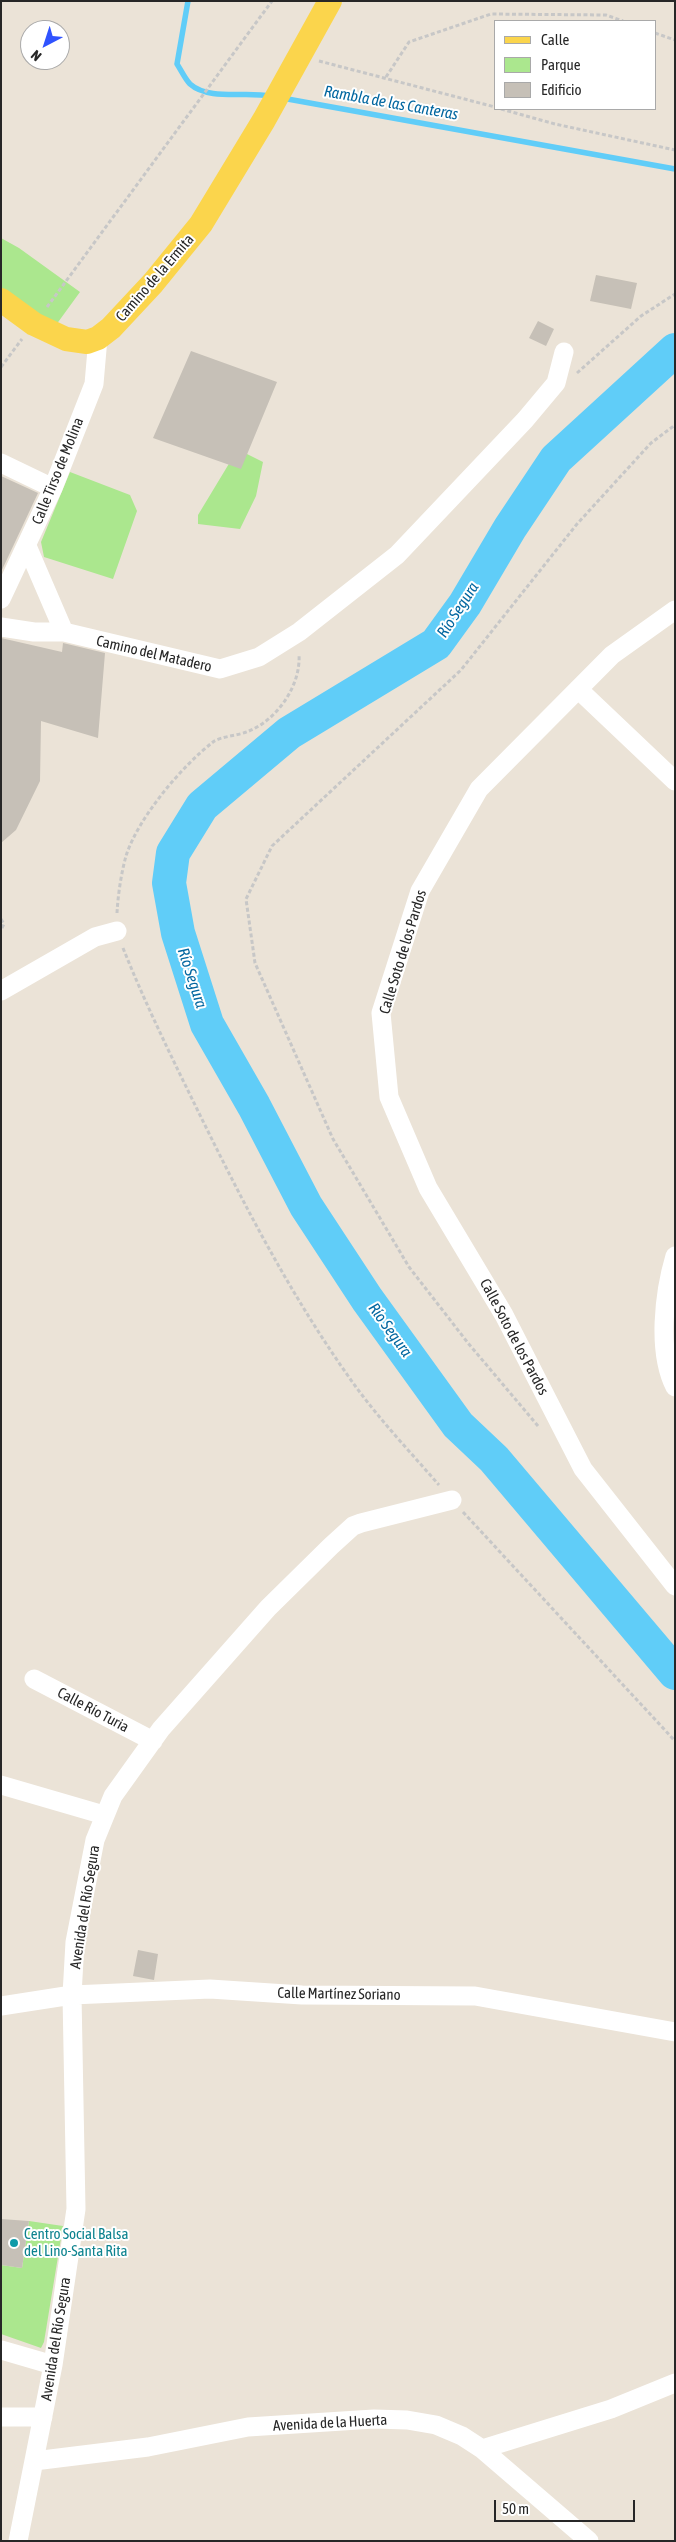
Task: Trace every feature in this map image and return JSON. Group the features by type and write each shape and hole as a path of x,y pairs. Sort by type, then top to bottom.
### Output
{"main road":[{"name":"Camino de la Ermita","path":"98,338 138,300 202,224 264,120 330,1"},
{"path":"1,300 34,324 66,339 87,342 98,338"}],"street":[{"name":"Calle Tirso de Molina","path":"1,599 53,488 94,384 98,338"},
{"path":"556,383 564,352"},
{"name":"Camino del Matadero","path":"1,627 34,632 64,632 220,669 259,657 299,632 397,555 525,420 556,383"},
{"path":"1,463 53,488"},
{"path":"27,546 64,632"},
{"name":"Calle Soto de los Pardos","path":"675,610 612,655 479,789 420,891 381,1013 390,1097 428,1188 504,1315 583,1468 675,1586"},
{"path":"578,689 675,780"},
{"path":"1,991 95,936 116,931"},
{"path":"675,1256 669,1277 663,1349 675,1387"},
{"name":"Avenida del Río Segura","path":"18,2541 53,2365 76,2209 72,1995 76,1942 95,1840 104,1815 113,1796 152,1741 268,1608 354,1526 452,1500"},
{"name":"Calle Río Turia","path":"34,1679 152,1741"},
{"path":"1,1785 104,1815"},
{"name":"Calle Martínez Soriano","path":"1,2006 72,1995 210,1988 302,1995 475,1996 675,2032"},
{"path":"1,2350 53,2365"},
{"path":"482,2449 611,2409 675,2383"},
{"path":"1,2417 43,2417"},
{"name":"Avenida de la Huerta","path":"34,2461 148,2447 248,2427 374,2419 407,2420 436,2425 462,2436 482,2449 585,2540"}],"path":[{"path":"1,367 272,1"},
{"path":"386,78 409,42 491,14 606,15 620,20"},
{"path":"656,33 675,40"},
{"path":"296,61 386,78 493,106"},
{"path":"505,110 555,124 675,150"},
{"path":"556,383 580,371 641,316 675,294"},
{"path":"299,632 300,670 275,715 250,731 214,741 178,776 140,825 126,856 118,903 116,931 142,996 252,1218 301,1305 357,1388 452,1500 675,1741"},
{"path":"1,920 4,924 1,930"}],"green space":[{"path":"1,238 19,248 80,292 56,325 1,292"},
{"path":"245,453 263,462 256,496 240,529 198,524 198,515 230,462"},
{"path":"70,472 130,495 137,511 113,579 44,557 41,542"},
{"path":"29,2221 63,2226 44,2342 41,2348 1,2334 1,2265 22,2268"}],"building":[{"path":"596,275 637,283 631,309 590,301"},
{"path":"538,321 554,329 546,346 529,338"},
{"path":"191,351 277,382 241,469 153,438"},
{"path":"1,476 38,493 1,572"},
{"path":"1,638 62,652 63,643 105,653 98,738 41,721 40,781 16,830 1,843"},
{"path":"138,1950 158,1954 154,1980 133,1976"},
{"name":"Centro Social Balsa del Lino-Santa Rita","path":"1,2219 29,2221 22,2268 1,2265"}],"waterway":[{"name":"Rambla de las Canteras","path":"188,1 177,64 188,82 198,89 218,94 270,96"},
{"name":"Rambla de las Canteras","path":"282,98 675,169"},
{"name":"Río Segura","path":"675,350 556,459 510,528 465,604 436,644 289,733 202,806 173,853 169,883 178,933 207,1024 254,1106 306,1206 367,1299 458,1425 494,1459 675,1673"}],"place":[{"name":"Centro Social Balsa del Lino-Santa Rita","path":"14,2243"}]}
